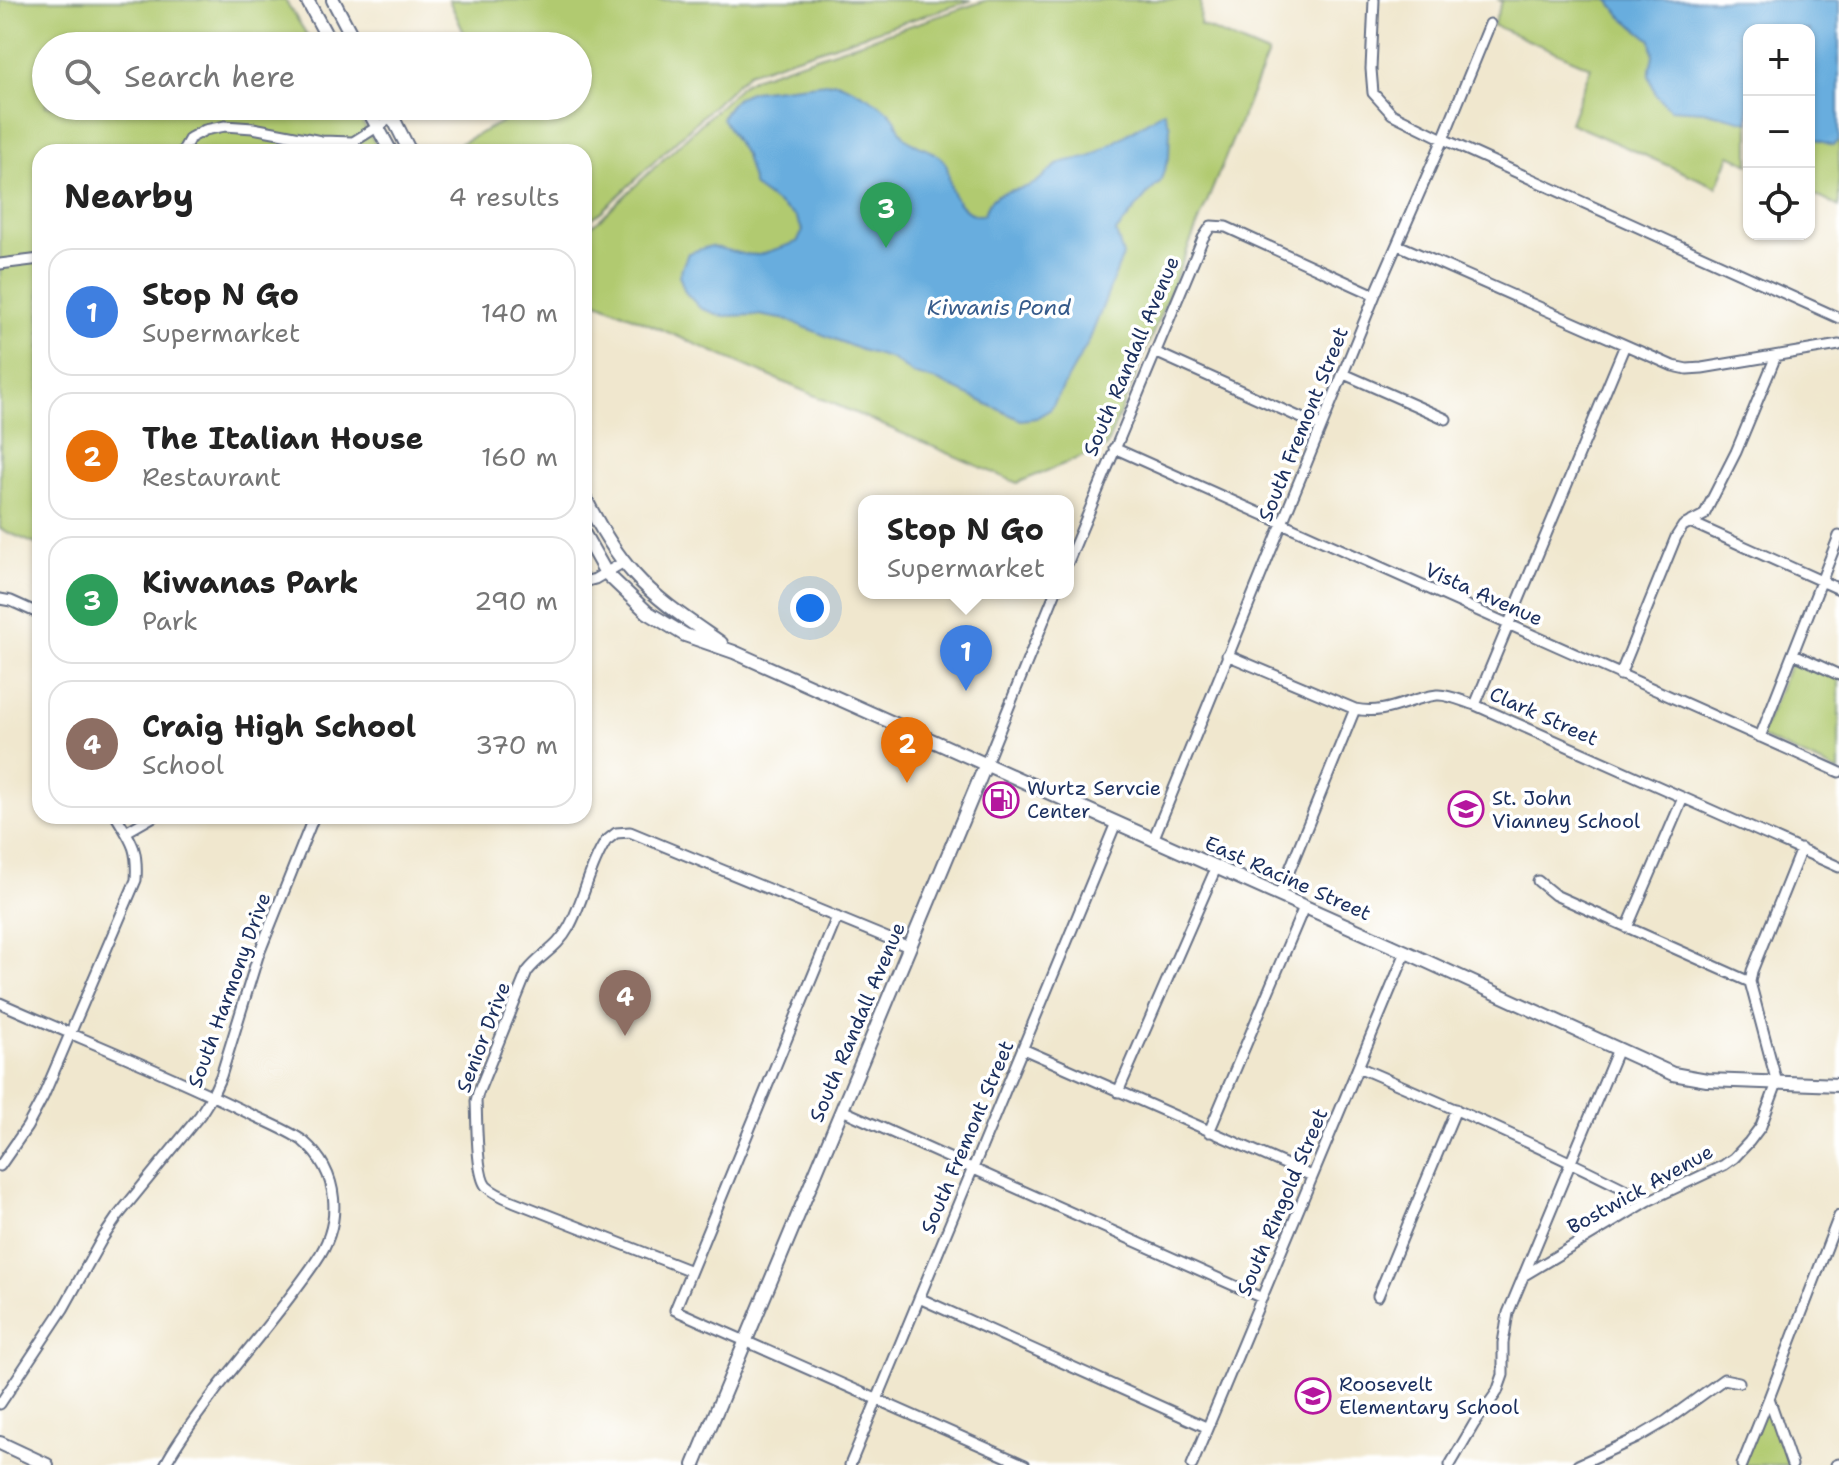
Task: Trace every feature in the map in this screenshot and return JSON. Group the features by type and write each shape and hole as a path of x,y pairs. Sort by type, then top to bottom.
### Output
{"main road":[{"path":"307,0 324,32"},
{"path":"333,0 350,32"},
{"path":"374,120 387,144"},
{"path":"394,120 406,144"},
{"name":"East Racine Street","path":"592,511 624,562 649,590 734,652"},
{"name":"East Racine Street","path":"592,548 606,573 637,604 685,635 734,652 1673,1074 1707,1080 1839,1085"},
{"name":"South Randall Avenue","path":"694,1465 985,766"},
{"path":"0,1443 47,1465"}],"street":[{"path":"1374,0 1373,93 1392,114 1839,318"},
{"name":"South Fremont Street","path":"1153,840 1375,295 1490,24"},
{"path":"187,144 190,138 205,130 225,126 340,143 353,142 378,127 383,120"},
{"name":"South Randall Avenue","path":"1074,547 1211,226 1226,227 1375,295"},
{"path":"1398,245 1673,366 1702,368 1839,345"},
{"path":"0,264 32,260"},
{"path":"1475,705 1625,345"},
{"path":"1155,352 1321,427"},
{"path":"1620,675 1676,537 1683,526 1704,515 1736,452 1776,356"},
{"path":"1344,374 1446,419"},
{"name":"Vista Avenue","path":"1114,448 1839,772"},
{"path":"1690,522 1839,589"},
{"path":"1760,737 1839,536"},
{"path":"592,579 624,562"},
{"path":"0,599 32,610"},
{"name":"South Randall Avenue","path":"985,766 1053,599"},
{"path":"1794,654 1839,675"},
{"name":"Clark Street","path":"1227,655 1366,712 1440,694 1475,705 1839,867"},
{"path":"1279,896 1355,709"},
{"path":"1627,928 1683,798"},
{"name":"South Fremont Street","path":"850,1465 1116,823"},
{"path":"0,1166 35,1113 136,880 137,860 121,824"},
{"path":"126,832 140,824"},
{"name":"South Harmony Drive","path":"0,1404 63,1309 117,1217 212,1096 258,956 311,824"},
{"name":"Senior Drive","path":"691,1271 515,1202 485,1185 482,1179 476,1101 527,972 555,947 569,927 606,841 616,833 630,832 909,947"},
{"path":"1777,1083 1750,982 1756,959 1801,849"},
{"path":"1118,1092 1216,868"},
{"path":"1538,881 1555,895 1750,982"},
{"path":"1209,1132 1304,907"},
{"path":"837,917 675,1310 1025,1465"},
{"name":"South Ringold Street","path":"1192,1465 1406,952"},
{"path":"0,1003 212,1096 301,1140 316,1155 332,1188 334,1222 318,1258 184,1432 165,1465"},
{"path":"1023,1049 1312,1176"},
{"path":"1454,1464 1474,1424 1497,1392 1503,1375 1504,1326 1618,1049"},
{"path":"1358,1067 1571,1161 1648,1201"},
{"name":"Bostwick Avenue","path":"1523,1276 1648,1201 1734,1158 1761,1126 1777,1083"},
{"path":"1378,1296 1456,1109"},
{"path":"842,1110 1262,1298"},
{"path":"1742,1465 1839,1216"},
{"path":"919,1298 1206,1427"},
{"path":"1578,1465 1666,1421 1724,1379 1739,1382"},
{"path":"1769,1398 1792,1465"}],"green space":[{"path":"0,0 285,0 305,32 32,32 32,120 361,120 376,144 32,144 32,543 0,529"},
{"path":"449,0 972,0 748,73 592,218 592,144 459,144 504,120 592,120 592,32 464,32"},
{"path":"987,0 1201,0 1200,25 1268,54 1106,447 1017,483 592,299 592,225 743,84"},
{"path":"1499,0 1839,0 1839,207 1815,195 1815,24 1743,24 1743,161 1730,155 1717,187 1570,123 1591,67 1493,25 1502,2"},
{"path":"1794,654 1839,675 1839,772 1760,737"},
{"path":"1769,1398 1792,1465 1742,1465"}],"water":[{"path":"1609,0 1839,0 1839,140 1833,145 1815,140 1815,24 1743,24 1743,121 1703,111 1670,109 1656,95 1649,75 1653,55 1651,40 1621,16"},
{"name":"Kiwanis Pond","path":"837,82 883,107 905,137 940,157 947,167 957,200 969,212 979,215 984,214 988,205 999,195 1035,183 1061,163 1092,156 1164,111 1170,126 1169,157 1160,182 1116,232 1123,255 1089,341 1051,409 1036,418 1021,420 940,382 913,374 892,359 787,320 758,315 722,316 700,308 685,292 679,275 688,253 711,246 759,255 797,242 803,231 796,217 754,187 745,156 722,118 728,108 738,98 753,91"}],"place":[{"name":"Kiwanas Park","path":"886,248"},
{"name":"Stop N Go","path":"966,691"},
{"name":"The Italian House","path":"907,783"},
{"name":"Wurtz Servcie Center","path":"1001,800"},
{"name":"St. John Vianney School","path":"1466,809"},
{"name":"Craig High School","path":"625,1036"},
{"name":"Roosevelt Elementary School","path":"1313,1396"}]}
